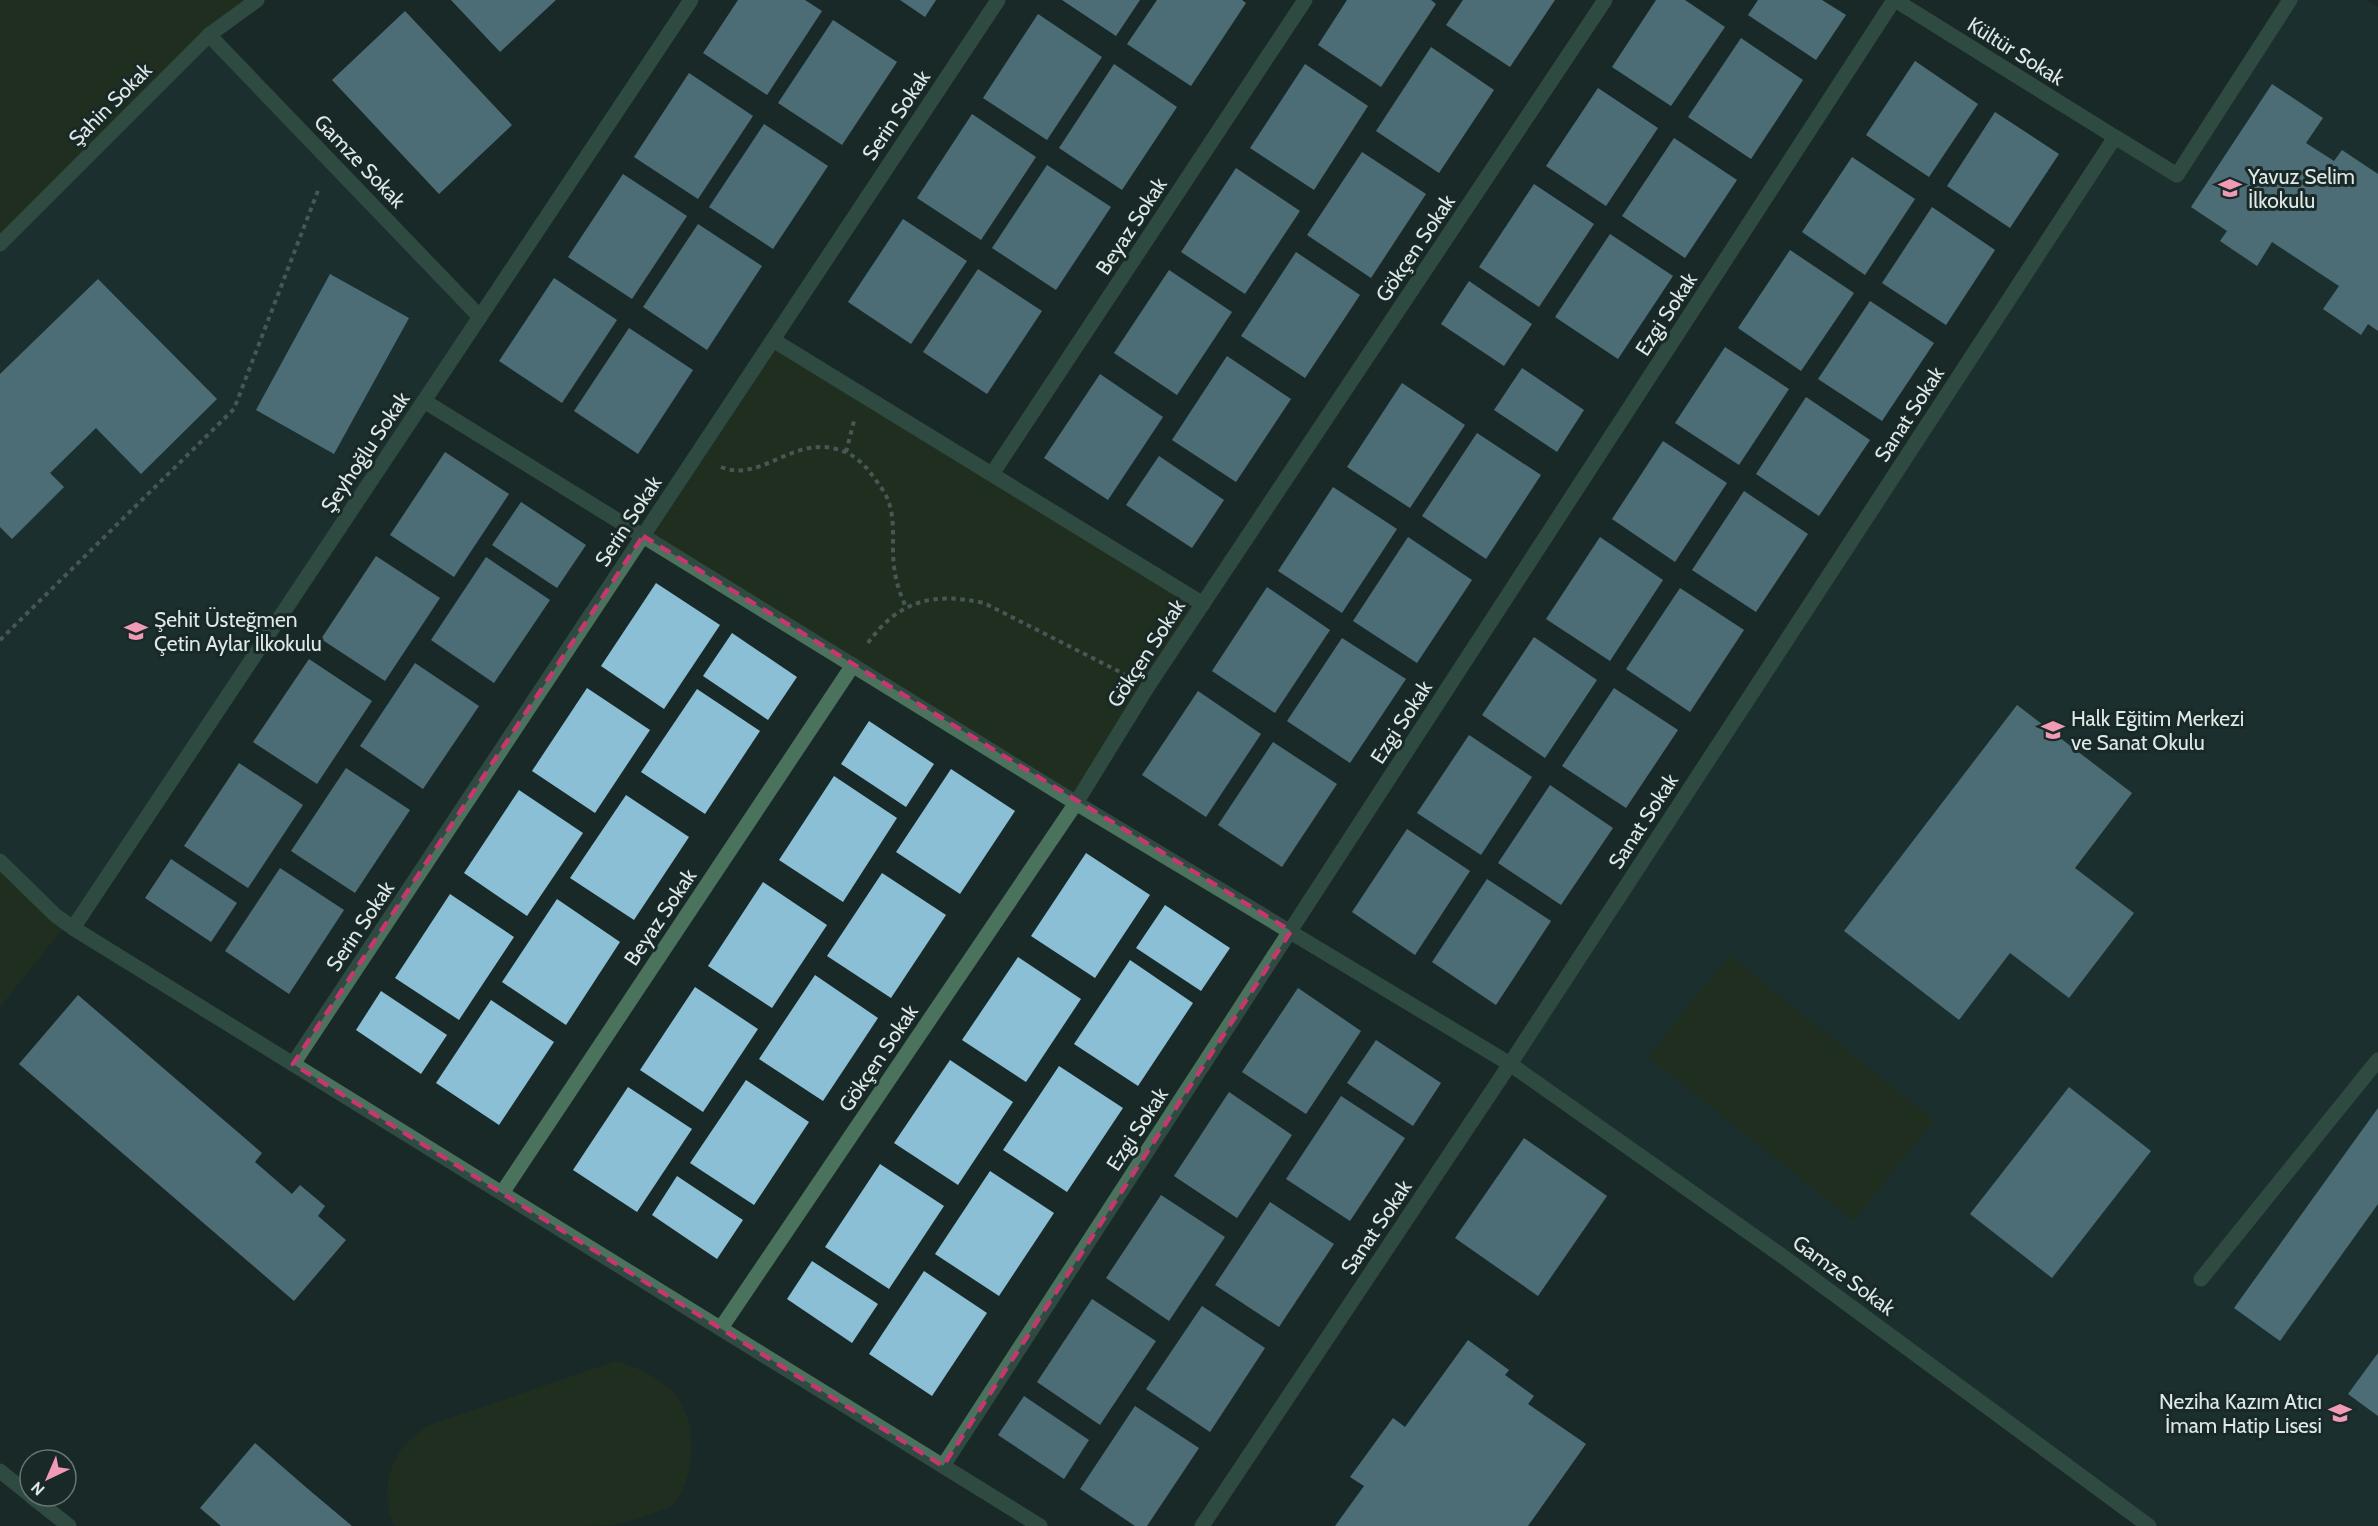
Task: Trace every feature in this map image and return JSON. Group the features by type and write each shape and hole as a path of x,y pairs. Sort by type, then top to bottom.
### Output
{"street":[{"name":"Şahin Sokak","path":"0,244 209,35 256,0"},
{"name":"Şeyhoğlu Sokak","path":"73,928 691,0"},
{"name":"Serin Sokak","path":"293,1064 998,0"},
{"name":"Beyaz Sokak","path":"992,474 1305,0"},
{"name":"Gökçen Sokak","path":"721,1328 1076,803 1148,686 1605,0"},
{"name":"Kültür Sokak","path":"1895,0 2177,175 2290,0"},
{"name":"Ezgi Sokak","path":"943,1466 1895,0"},
{"name":"Gamze Sokak","path":"209,35 480,317"},
{"name":"Sanat Sokak","path":"1202,1526 1510,1064 2115,137"},
{"path":"773,340 1203,604"},
{"name":"Gamze Sokak","path":"424,401 1076,803 1510,1064 1778,1253 2149,1526"},
{"name":"Beyaz Sokak","path":"502,1193 853,665"},
{"path":"0,861 55,915 73,928 1040,1526"},
{"path":"2201,1279 2378,1060"},
{"path":"0,1471 18,1486"},
{"path":"46,1508 69,1526"}],"path":[{"path":"0,640 234,409 329,160"},
{"path":"697,454 730,471 744,472 796,450 811,448 833,448 856,458 867,469 889,502 893,524 895,576 906,607"},
{"path":"853,665 881,626 906,607 926,600 963,598 984,603 1148,686"}],"highlighted area":[{"path":"643,536 1291,931 943,1466 293,1064"}],"shaded area":[{"name":"Halk Eğitim Merkezi ve Sanat Okulu","path":"2290,0 2366,0 2378,7 2378,1526 2149,1526 1510,1064 2115,137 2177,175"},
{"name":"Şehit Üsteğmen Çetin Aylar İlkokulu","path":"209,35 480,317 73,928 0,861 0,244"}],"green space":[{"path":"0,0 257,0 0,244"},
{"path":"773,340 1203,604 1076,803 643,536"},
{"path":"0,861 67,923 0,1007"},
{"path":"1729,955 1934,1120 1854,1221 1648,1057"},
{"path":"616,1361 641,1370 663,1384 680,1402 686,1414 691,1436 689,1470 682,1492 669,1507 613,1525 395,1526 388,1506 390,1473 405,1445 427,1426"}],"building":[{"path":"451,0 556,0 500,52"},
{"path":"738,0 805,0 822,11 767,95 703,53"},
{"path":"900,0 936,0 925,17"},
{"path":"1062,0 1140,0 1116,36"},
{"path":"1157,0 1242,0 1246,3 1191,86 1127,44"},
{"path":"1347,0 1431,0 1436,4 1381,87 1318,45"},
{"path":"1463,0 1555,0 1510,67 1446,25"},
{"path":"1656,0 1685,0 1725,27 1671,106 1612,67"},
{"path":"1758,0 1822,0 1846,15 1816,60 1748,15"},
{"path":"405,11 512,125 439,194 332,80"},
{"path":"1038,14 1102,57 1047,140 983,98"},
{"path":"833,20 897,62 842,145 778,103"},
{"path":"1741,38 1803,80 1751,159 1688,117"},
{"path":"1431,47 1494,90 1439,173 1376,131"},
{"path":"1915,61 1978,104 1929,177 1866,135"},
{"path":"1114,64 1177,107 1122,190 1059,148"},
{"path":"1305,64 1368,106 1314,190 1250,148"},
{"path":"689,73 753,116 698,199 634,157"},
{"path":"2272,84 2323,118 2306,143 2334,161 2342,150 2378,174 2378,331 2368,324 2361,335 2323,309 2339,286 2272,242 2257,266 2220,241 2227,231 2191,207"},
{"path":"1598,88 1658,128 1606,206 1546,166"},
{"path":"1995,112 2059,154 2010,228 1947,186"},
{"path":"972,114 1036,157 981,240 917,198"},
{"path":"764,124 828,166 773,249 709,207"},
{"path":"1674,138 1737,180 1685,258 1622,216"},
{"path":"1362,152 1426,194 1371,278 1307,235"},
{"path":"1852,157 1915,199 1865,275 1802,232"},
{"path":"1047,165 1111,207 1056,290 992,248"},
{"path":"1236,168 1300,211 1245,294 1181,252"},
{"path":"623,174 687,216 632,299 568,257"},
{"path":"1534,184 1594,224 1539,307 1479,267"},
{"path":"1932,207 1995,250 1946,325 1882,283"},
{"path":"903,219 967,261 911,344 848,302"},
{"path":"698,224 762,266 707,350 643,307"},
{"path":"1610,234 1673,276 1618,359 1555,317"},
{"path":"1790,250 1854,293 1801,371 1738,328"},
{"path":"1296,252 1360,295 1305,378 1241,336"},
{"path":"978,269 1042,311 987,394 923,352"},
{"path":"1169,270 1232,312 1177,395 1114,353"},
{"path":"330,274 409,318 334,454 256,410"},
{"path":"554,278 617,320 562,403 499,361"},
{"path":"98,279 217,399 141,474 96,428 50,473 64,487 12,539 0,527 0,374"},
{"path":"1469,281 1532,324 1504,366 1441,324"},
{"path":"1870,301 1934,343 1882,421 1818,379"},
{"path":"629,328 693,370 638,454 574,411"},
{"path":"1725,347 1789,389 1739,465 1675,423"},
{"path":"1227,356 1291,399 1236,482 1172,440"},
{"path":"1522,368 1584,410 1557,452 1494,410"},
{"path":"1100,374 1163,417 1108,500 1044,458"},
{"path":"1402,383 1465,425 1410,508 1347,467"},
{"path":"1806,397 1870,440 1819,516 1756,474"},
{"path":"1477,433 1541,475 1486,559 1422,516"},
{"path":"1663,441 1727,483 1675,562 1612,519"},
{"path":"445,452 509,494 454,577 390,535"},
{"path":"1159,456 1224,500 1192,548 1126,505"},
{"path":"1333,487 1397,529 1342,613 1278,571"},
{"path":"1744,491 1808,534 1756,612 1692,570"},
{"path":"521,502 586,545 557,588 492,545"},
{"path":"1408,537 1472,580 1417,663 1353,621"},
{"path":"1600,537 1663,580 1610,661 1546,619"},
{"path":"376,556 440,598 385,681 321,639"},
{"path":"486,557 550,600 494,683 431,640"},
{"path":"656,583 720,625 664,709 601,666"},
{"path":"1267,587 1330,630 1275,713 1212,671"},
{"path":"1680,588 1744,630 1690,712 1626,669"},
{"path":"732,633 797,677 768,720 703,676"},
{"path":"1534,637 1597,680 1545,758 1482,715"},
{"path":"1342,638 1406,679 1350,763 1287,721"},
{"path":"309,659 372,701 317,784 253,742"},
{"path":"415,663 479,706 423,789 360,746"},
{"path":"587,688 650,730 595,813 532,771"},
{"path":"1614,688 1678,730 1626,808 1562,766"},
{"path":"697,689 760,731 705,814 641,772"},
{"path":"1198,691 1261,734 1206,817 1142,775"},
{"path":"2017,705 2132,793 2075,868 2134,913 2069,998 2010,953 1959,1020 1844,931"},
{"path":"869,721 934,764 906,807 841,764"},
{"path":"1469,735 1532,777 1481,855 1417,813"},
{"path":"1273,742 1337,784 1282,867 1218,825"},
{"path":"239,763 303,805 248,888 184,846"},
{"path":"346,768 410,810 355,893 291,851"},
{"path":"951,769 1015,811 960,894 896,852"},
{"path":"834,776 897,818 843,902 779,860"},
{"path":"1550,785 1613,828 1561,905 1498,863"},
{"path":"519,790 583,833 527,916 464,873"},
{"path":"626,795 689,837 634,920 570,878"},
{"path":"1407,829 1470,871 1415,955 1352,912"},
{"path":"1086,853 1150,895 1095,978 1031,936"},
{"path":"171,859 237,903 211,942 145,898"},
{"path":"280,868 344,910 289,994 225,951"},
{"path":"882,873 946,915 891,998 827,956"},
{"path":"1487,879 1551,921 1496,1005 1432,962"},
{"path":"763,882 827,925 772,1008 708,966"},
{"path":"450,894 514,937 459,1020 395,978"},
{"path":"557,899 620,942 566,1025 502,982"},
{"path":"1165,905 1230,948 1201,991 1136,948"},
{"path":"1018,957 1081,999 1026,1082 962,1040"},
{"path":"1130,960 1193,1003 1138,1086 1074,1044"},
{"path":"815,975 878,1018 823,1101 759,1059"},
{"path":"695,987 758,1029 703,1112 640,1070"},
{"path":"1298,988 1361,1031 1306,1114 1242,1072"},
{"path":"381,991 447,1035 421,1074 356,1030"},
{"path":"78,995 262,1153 255,1162 292,1194 300,1185 325,1206 318,1216 346,1240 294,1301 19,1064"},
{"path":"491,1000 554,1042 499,1125 436,1083"},
{"path":"1376,1040 1441,1083 1413,1126 1347,1083"},
{"path":"950,1060 1013,1102 958,1185 894,1143"},
{"path":"1059,1066 1123,1108 1067,1192 1003,1150"},
{"path":"746,1080 809,1122 754,1205 690,1163"},
{"path":"628,1087 692,1129 637,1212 573,1170"},
{"path":"2069,1087 2151,1151 2052,1278 1970,1214"},
{"path":"1229,1092 1292,1135 1237,1218 1174,1176"},
{"path":"1341,1096 1405,1138 1350,1221 1286,1179"},
{"path":"2378,1108 2378,1204 2280,1341 2234,1308"},
{"path":"1524,1138 1607,1196 1538,1296 1455,1238"},
{"path":"880,1164 944,1206 889,1289 825,1247"},
{"path":"990,1171 1054,1213 999,1296 935,1254"},
{"path":"677,1176 743,1220 717,1259 652,1215"},
{"path":"1161,1195 1225,1237 1169,1321 1106,1278"},
{"path":"1270,1202 1334,1244 1279,1327 1215,1285"},
{"path":"812,1261 878,1304 852,1343 787,1299"},
{"path":"924,1271 987,1313 932,1396 869,1354"},
{"path":"1092,1299 1156,1341 1100,1425 1037,1382"},
{"path":"1202,1306 1265,1348 1210,1432 1146,1389"},
{"path":"1468,1340 1509,1370 1505,1375 1534,1396 1528,1404 1586,1444 1528,1526 1335,1526 1364,1486 1350,1477 1393,1418 1405,1427"},
{"path":"2378,1353 2378,1416 2348,1394"},
{"path":"1024,1396 1089,1440 1064,1479 998,1435"},
{"path":"1135,1406 1199,1448 1147,1526 1135,1526 1080,1489"},
{"path":"255,1443 352,1526 221,1526 200,1508"}],"place":[{"name":"Yavuz Selim İlkokulu","path":"2230,188"},
{"name":"Şehit Üsteğmen Çetin Aylar İlkokulu","path":"136,631"},
{"name":"Halk Eğitim Merkezi ve Sanat Okulu","path":"2053,730"},
{"name":"Neziha Kazım Atıcı İmam Hatip Lisesi","path":"2340,1413"}]}
